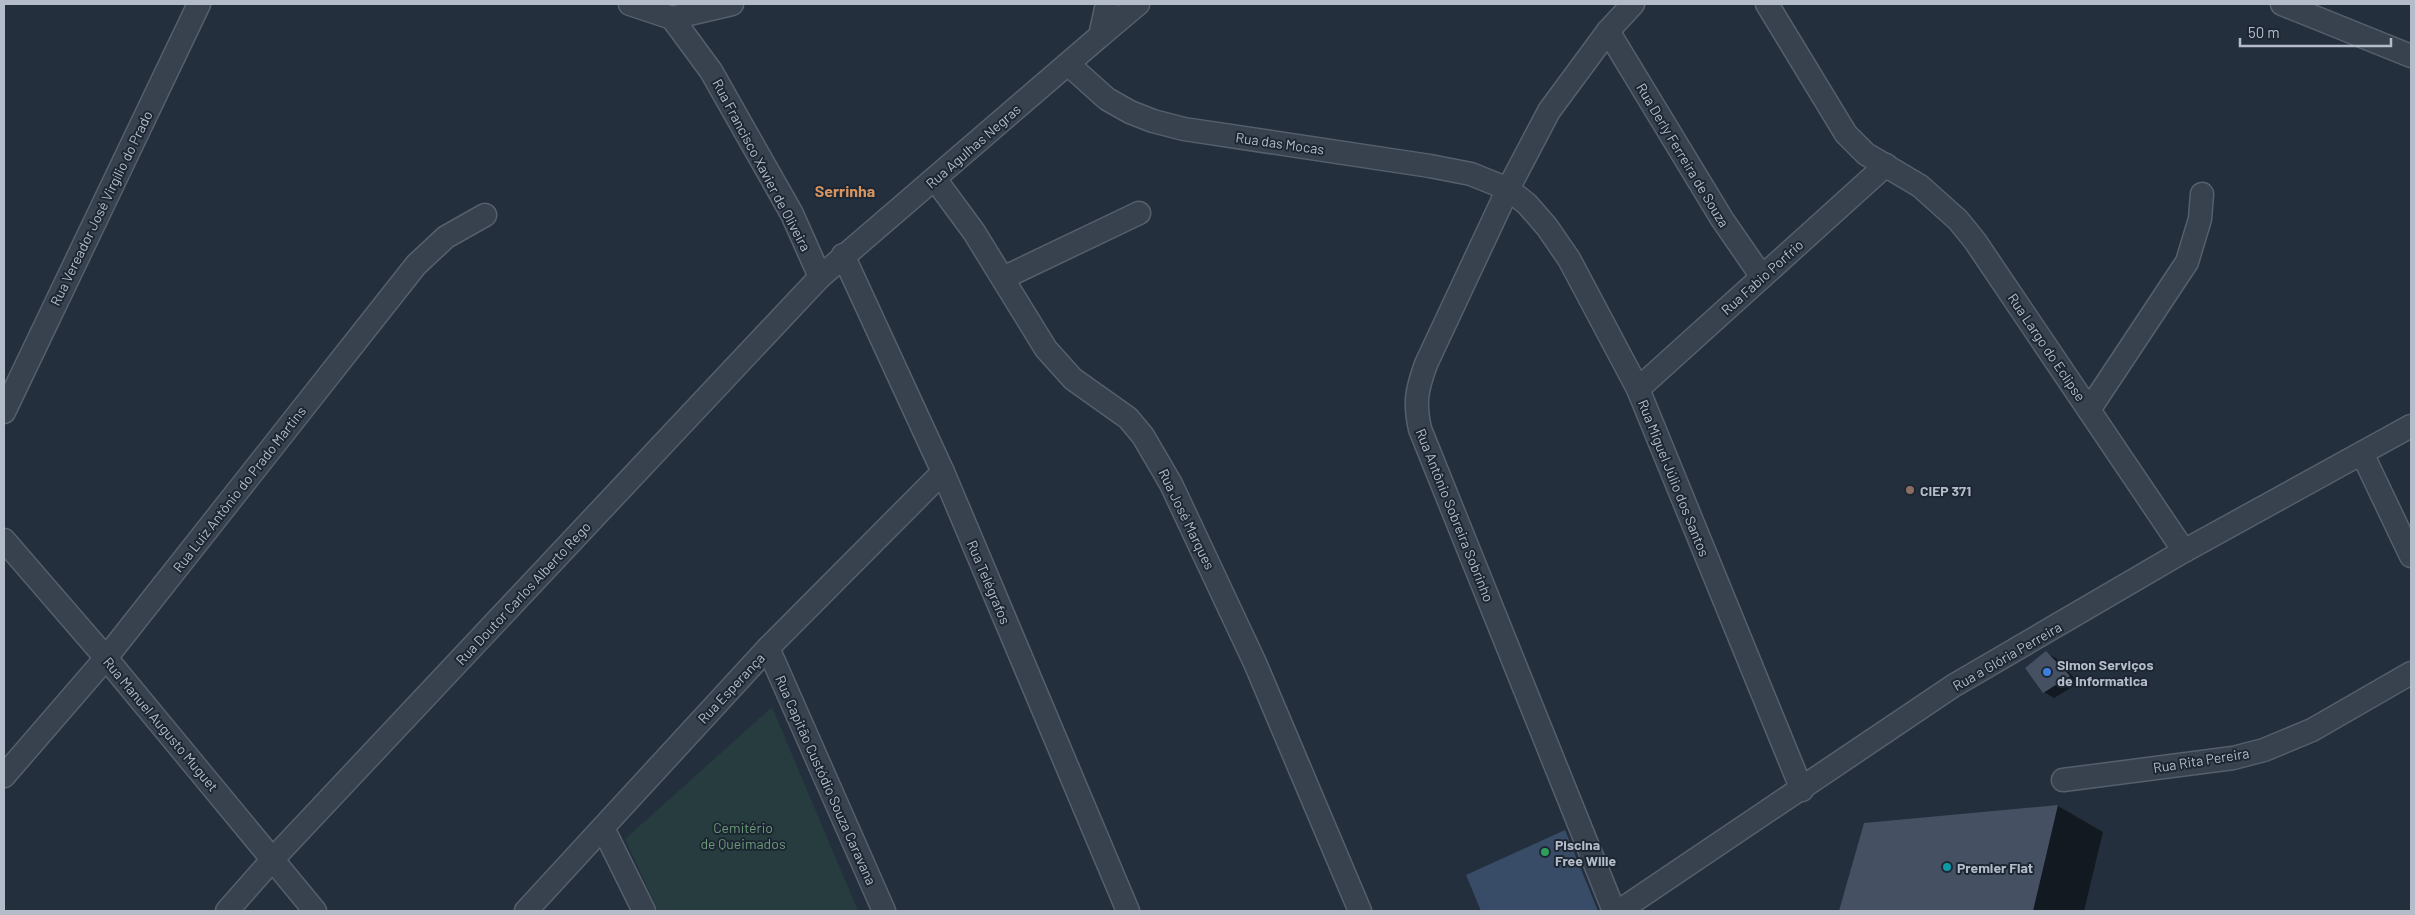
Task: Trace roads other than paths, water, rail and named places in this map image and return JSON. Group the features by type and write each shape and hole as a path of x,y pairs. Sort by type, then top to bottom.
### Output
{"street":[{"name":"Rua Vereador José Virgílio do Prado","path":"4,412 199,4"},
{"path":"630,4 672,18 732,4"},
{"path":"1100,36 1107,4"},
{"name":"Rua Agulhas Negras","path":"820,277 843,255 936,179 1138,4"},
{"name":"Rua Antônio Sobreira Sobrinho","path":"1614,911 1420,429 1416,410 1416,390 1426,364 1508,189 1549,111 1608,31 1633,4"},
{"name":"Rua Largo do Eclipse","path":"1767,4 1846,134 1866,154 1920,186 1958,220 1994,269 2184,551"},
{"path":"2282,4 2411,56"},
{"name":"Rua Francisco Xavier de Oliveira","path":"672,18 711,72 750,137 792,214 820,277"},
{"name":"Rua Derly Ferreira de Souza","path":"1608,31 1722,219 1762,277"},
{"name":"Rua das Mocas","path":"1068,64 1107,99 1130,112 1153,121 1184,129 1430,166 1471,174 1508,189"},
{"name":"Rua Fabio Porfrio","path":"1638,389 1886,165"},
{"name":"Rua José Marques","path":"936,179 974,232 1046,349 1080,385 1128,418 1156,456 1172,484 1255,663 1360,911"},
{"name":"Rua Miguel Júlio dos Santos","path":"1508,189 1527,204 1547,227 1569,259 1638,389 1802,790"},
{"path":"2088,410 2187,262 2200,219 2202,194"},
{"path":"1003,278 1139,213"},
{"name":"Rua Luiz Antônio do Prado Martins","path":"4,776 106,658 416,265 446,237 485,214"},
{"name":"Rua Telégrafos","path":"843,255 943,472 1128,911"},
{"name":"Rua Doutor Carlos Alberto Rego","path":"227,911 273,859 820,277"},
{"name":"Rua a Glória Perreira","path":"1619,911 1802,790 1953,686 2184,551 2411,426"},
{"path":"2362,453 2411,556"},
{"name":"Rua Esperança","path":"526,911 768,648 943,472"},
{"name":"Rua Manuel Augusto Muguet","path":"4,540 106,658 315,911"},
{"name":"Rua Capitão Custódio Souza Caravana","path":"768,648 884,911"},
{"name":"Rua Rita Pereira","path":"2063,780 2233,758 2264,750 2312,730 2411,674"},
{"path":"603,828 644,911"}],"water":[{"name":"Piscina Free Wille","path":"1565,830 1598,911 1481,911 1466,875"}],"place":[{"name":"CIEP 371","path":"1910,490"},
{"name":"Simon Serviços de Informatica","path":"2047,672"},
{"name":"Piscina Free Wille","path":"1545,852"},
{"name":"Premier Flat","path":"1947,867"}],"district":[{"name":"Serrinha","path":"845,190"}],"park label":[{"name":"Cemitério de Queimados","path":"743,836"}]}
